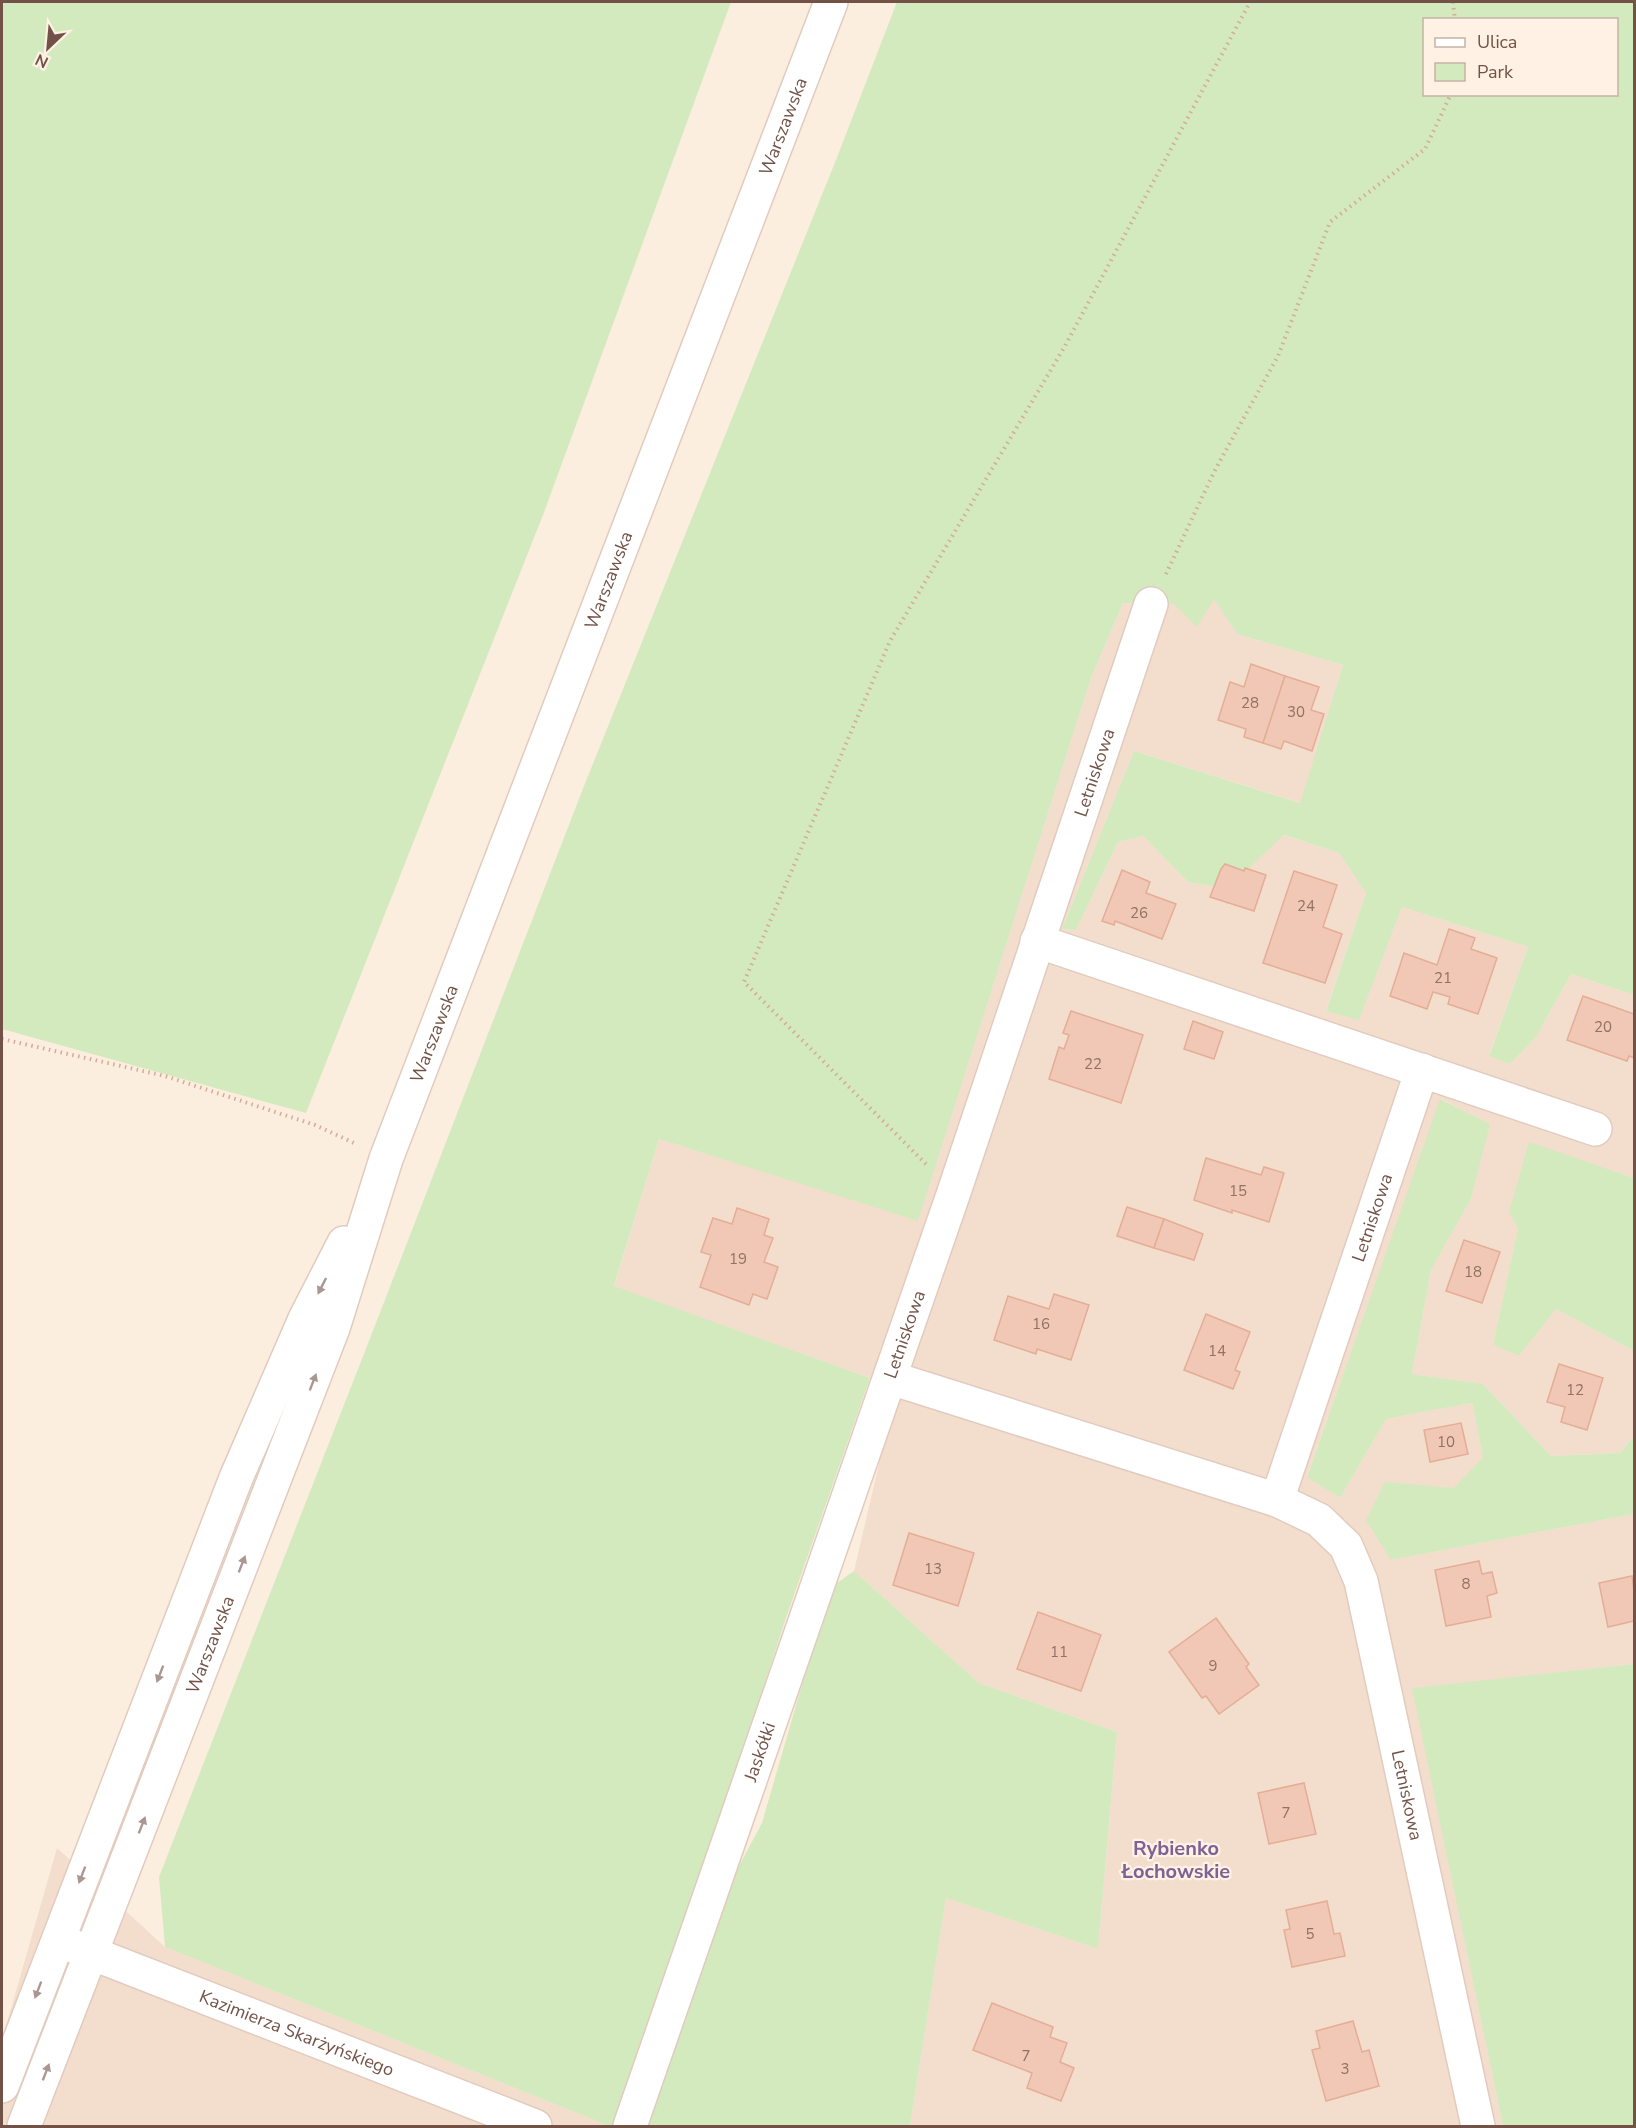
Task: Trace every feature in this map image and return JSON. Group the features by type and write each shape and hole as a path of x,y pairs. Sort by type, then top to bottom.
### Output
{"street":[{"name":"Warszawska","path":"24,2127 333,1328 386,1159 831,2"},
{"name":"Letniskowa","path":"1151,604 891,1378 1277,1500 1319,1520 1346,1545 1361,1581 1478,2127"},
{"path":"1037,941 1595,1129"},
{"name":"Letniskowa","path":"1277,1500 1422,1070"},
{"name":"Warszawska","path":"2,2086 236,1478 305,1319 386,1159"},
{"name":"Jaskółki","path":"630,2127 891,1378"},
{"name":"Kazimierza Skarżyńskiego","path":"57,1940 535,2127"}],"path":[{"path":"954,1192 744,982 890,641 1065,346 1250,2"},
{"path":"1453,2 1455,18"},
{"path":"1151,604 1214,472 1278,356 1330,222 1425,149 1450,96"},
{"path":"2,1039 165,1076 315,1125 386,1159"}],"shaded area":[{"path":"1214,598 1237,634 1343,665 1301,803 1134,751 1062,929 1076,930 1118,842 1143,836 1188,882 1226,889 1283,835 1339,853 1366,893 1326,1010 1359,1019 1402,907 1528,947 1489,1055 1510,1064 1536,1037 1571,974 1634,995 1634,1178 1529,1143 1518,1228 1493,1345 1519,1356 1556,1309 1634,1351 1634,1436 1620,1453 1551,1456 1483,1384 1412,1374 1431,1270 1471,1199 1489,1124 1441,1099 1307,1476 1340,1498 1386,1419 1472,1403 1483,1457 1391,1560 1634,1514 1634,1664 1413,1689 1503,2126 910,2126 946,1898 1098,1949 1117,1732 979,1683 854,1571 892,1408 870,1378 614,1287 659,1139 918,1220 1091,678 1123,603 1174,604"},
{"path":"57,1848 165,1947 609,2126 2,2126 2,2040"}],"green space":[{"path":"2,2 731,2 543,515 306,1113 2,1029"},
{"path":"897,2 1634,2 1634,995 1571,974 1536,1037 1510,1064 1489,1056 1528,947 1402,907 1359,1020 1326,1011 1366,893 1339,853 1284,835 1226,889 1188,882 1143,836 1118,842 1076,930 1062,929 1134,751 1300,803 1343,665 1237,634 1214,599 1197,627 1174,604 1123,603 1091,678 918,1221 659,1139 614,1286 870,1378 786,1618 688,1918 709,1922 762,1823 830,1588 854,1571 979,1683 1117,1732 1098,1949 946,1898 910,2126 609,2126 165,1947 159,1877 584,786 836,160"},
{"path":"1440,1099 1490,1124 1471,1199 1431,1270 1412,1374 1483,1384 1551,1456 1620,1453 1634,1436 1634,1514 1391,1560 1366,1520 1385,1482 1454,1488 1483,1457 1472,1403 1386,1419 1340,1498 1307,1477"},
{"path":"1529,1142 1634,1178 1634,1351 1556,1309 1519,1356 1493,1345 1518,1228 1509,1212"},
{"path":"1634,1664 1634,2126 1503,2126 1412,1688"}],"building":[{"path":"1251,664 1285,676 1263,743 1244,737 1246,729 1218,720 1230,682 1244,687"},
{"path":"1285,676 1319,687 1311,710 1324,714 1312,751 1284,741 1281,749 1263,743"},
{"path":"1225,864 1244,871 1245,868 1266,875 1254,911 1210,897"},
{"path":"1122,870 1150,882 1146,893 1176,904 1162,939 1115,921 1114,925 1102,921"},
{"path":"1294,871 1337,885 1323,927 1342,934 1325,983 1263,963"},
{"path":"1449,929 1475,938 1471,949 1497,958 1478,1014 1448,1004 1450,997 1433,992 1427,1009 1390,996 1404,953 1437,965"},
{"path":"1583,996 1634,1014 1634,1058 1629,1056 1627,1061 1567,1040"},
{"path":"1071,1011 1143,1035 1121,1103 1049,1079 1059,1047 1064,1049 1069,1035 1063,1033"},
{"path":"1193,1021 1223,1032 1214,1059 1184,1049"},
{"path":"1206,1158 1261,1175 1264,1167 1284,1173 1269,1222 1194,1200"},
{"path":"1127,1207 1164,1219 1154,1248 1117,1236"},
{"path":"737,1208 769,1219 764,1235 773,1238 764,1262 778,1267 767,1299 753,1294 749,1305 700,1287 711,1255 701,1252 713,1218 732,1224"},
{"path":"1164,1219 1203,1234 1194,1260 1154,1248"},
{"path":"1464,1240 1500,1252 1482,1303 1446,1291"},
{"path":"1054,1294 1089,1305 1071,1360 1037,1349 1036,1354 994,1340 1008,1296 1049,1309"},
{"path":"1206,1314 1250,1332 1235,1370 1240,1372 1233,1389 1184,1370"},
{"path":"1559,1364 1603,1378 1587,1430 1561,1422 1565,1407 1547,1402"},
{"path":"1461,1423 1468,1454 1430,1462 1424,1430"},
{"path":"909,1533 974,1553 958,1606 893,1585"},
{"path":"1479,1561 1482,1574 1492,1572 1497,1593 1487,1596 1491,1617 1446,1626 1435,1570"},
{"path":"1632,1576 1634,1621 1608,1627 1599,1583"},
{"path":"1038,1612 1101,1635 1081,1691 1017,1669"},
{"path":"1216,1618 1249,1664 1246,1667 1259,1685 1219,1714 1206,1696 1202,1698 1169,1652"},
{"path":"1304,1783 1316,1834 1269,1844 1258,1793"},
{"path":"1327,1901 1334,1934 1340,1933 1345,1956 1292,1967 1284,1930 1290,1929 1286,1910"},
{"path":"992,2003 1053,2027 1050,2037 1067,2043 1060,2062 1074,2068 1061,2101 1027,2088 1032,2073 973,2050"},
{"path":"1353,2021 1362,2052 1369,2050 1379,2086 1326,2101 1312,2050 1320,2048 1316,2031"}],"district":[{"name":"Rybienko Łochowskie","path":"1176,1860"}]}
